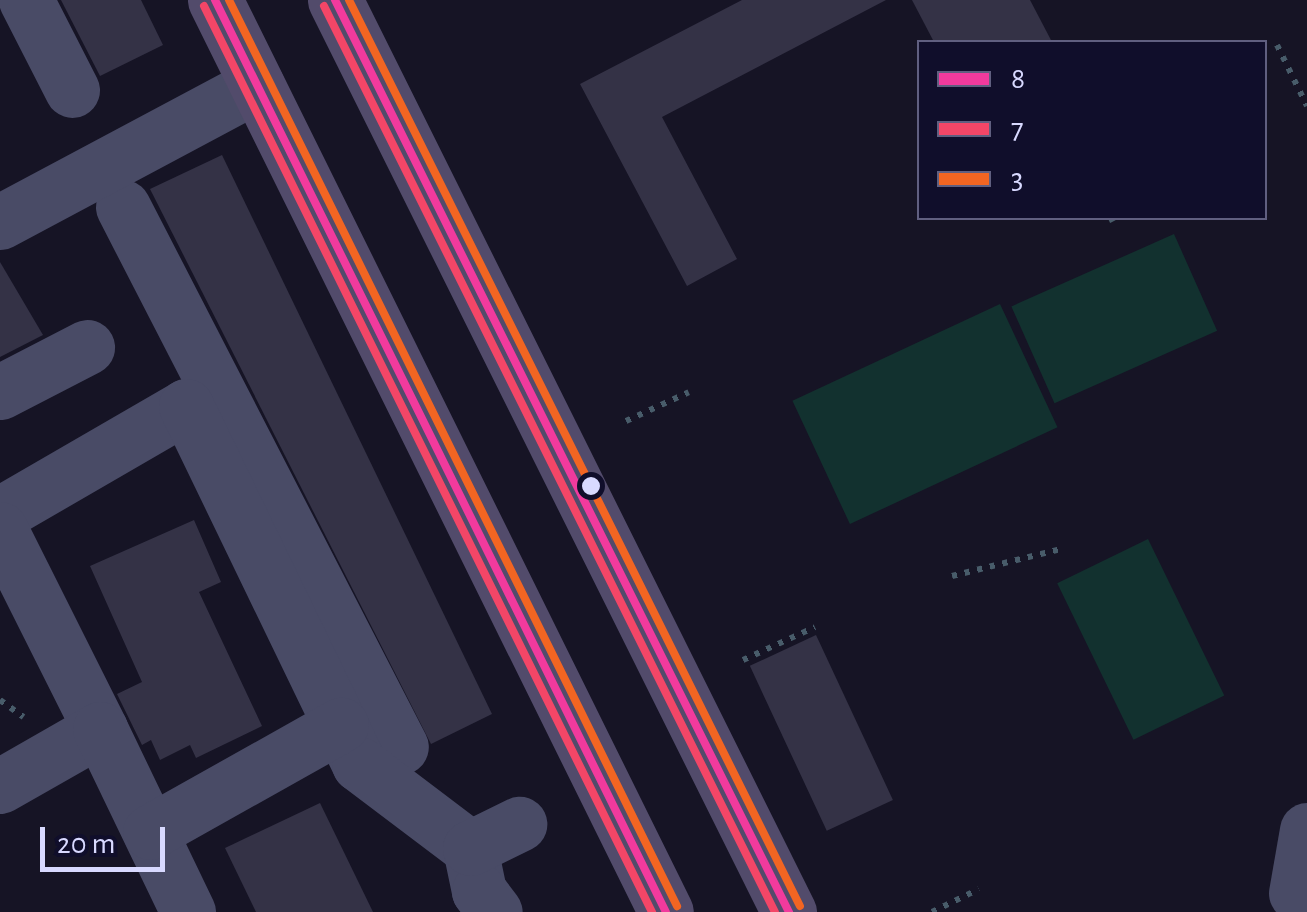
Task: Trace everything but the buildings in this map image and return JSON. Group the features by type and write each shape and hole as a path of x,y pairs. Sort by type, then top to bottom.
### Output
{"main road":[{"path":"216,0 666,912"},
{"path":"335,0 789,912"}],"street":[{"path":"26,0 72,90"},
{"path":"0,222 257,85"},
{"path":"123,207 317,629 341,725 359,764 470,848 479,891 495,912"},
{"path":"0,392 87,347"},
{"path":"0,514 186,406 317,629 401,747"},
{"path":"0,530 188,912"},
{"path":"150,832 341,725"},
{"path":"0,786 100,729"},
{"path":"470,848 519,824"},
{"path":"1296,894 1307,830"}],"path":[{"path":"1276,45 1307,106"},
{"path":"626,421 689,392"},
{"path":"952,576 1065,548"},
{"path":"743,660 815,627"},
{"path":"932,912 979,888"}],"green space":[{"path":"1174,234 1217,331 1055,403 1011,306"},
{"path":"1000,304 1057,427 850,524 792,401"},
{"path":"1148,539 1224,695 1133,740 1057,583"}],"transit line":[{"name":"8","path":"215,0 666,912"},
{"name":"3","path":"229,0 677,906"},
{"name":"8","path":"335,0 789,912"},
{"name":"3","path":"349,0 800,906"},
{"name":"7","path":"204,6 652,912"},
{"name":"7","path":"324,6 775,912"}]}
